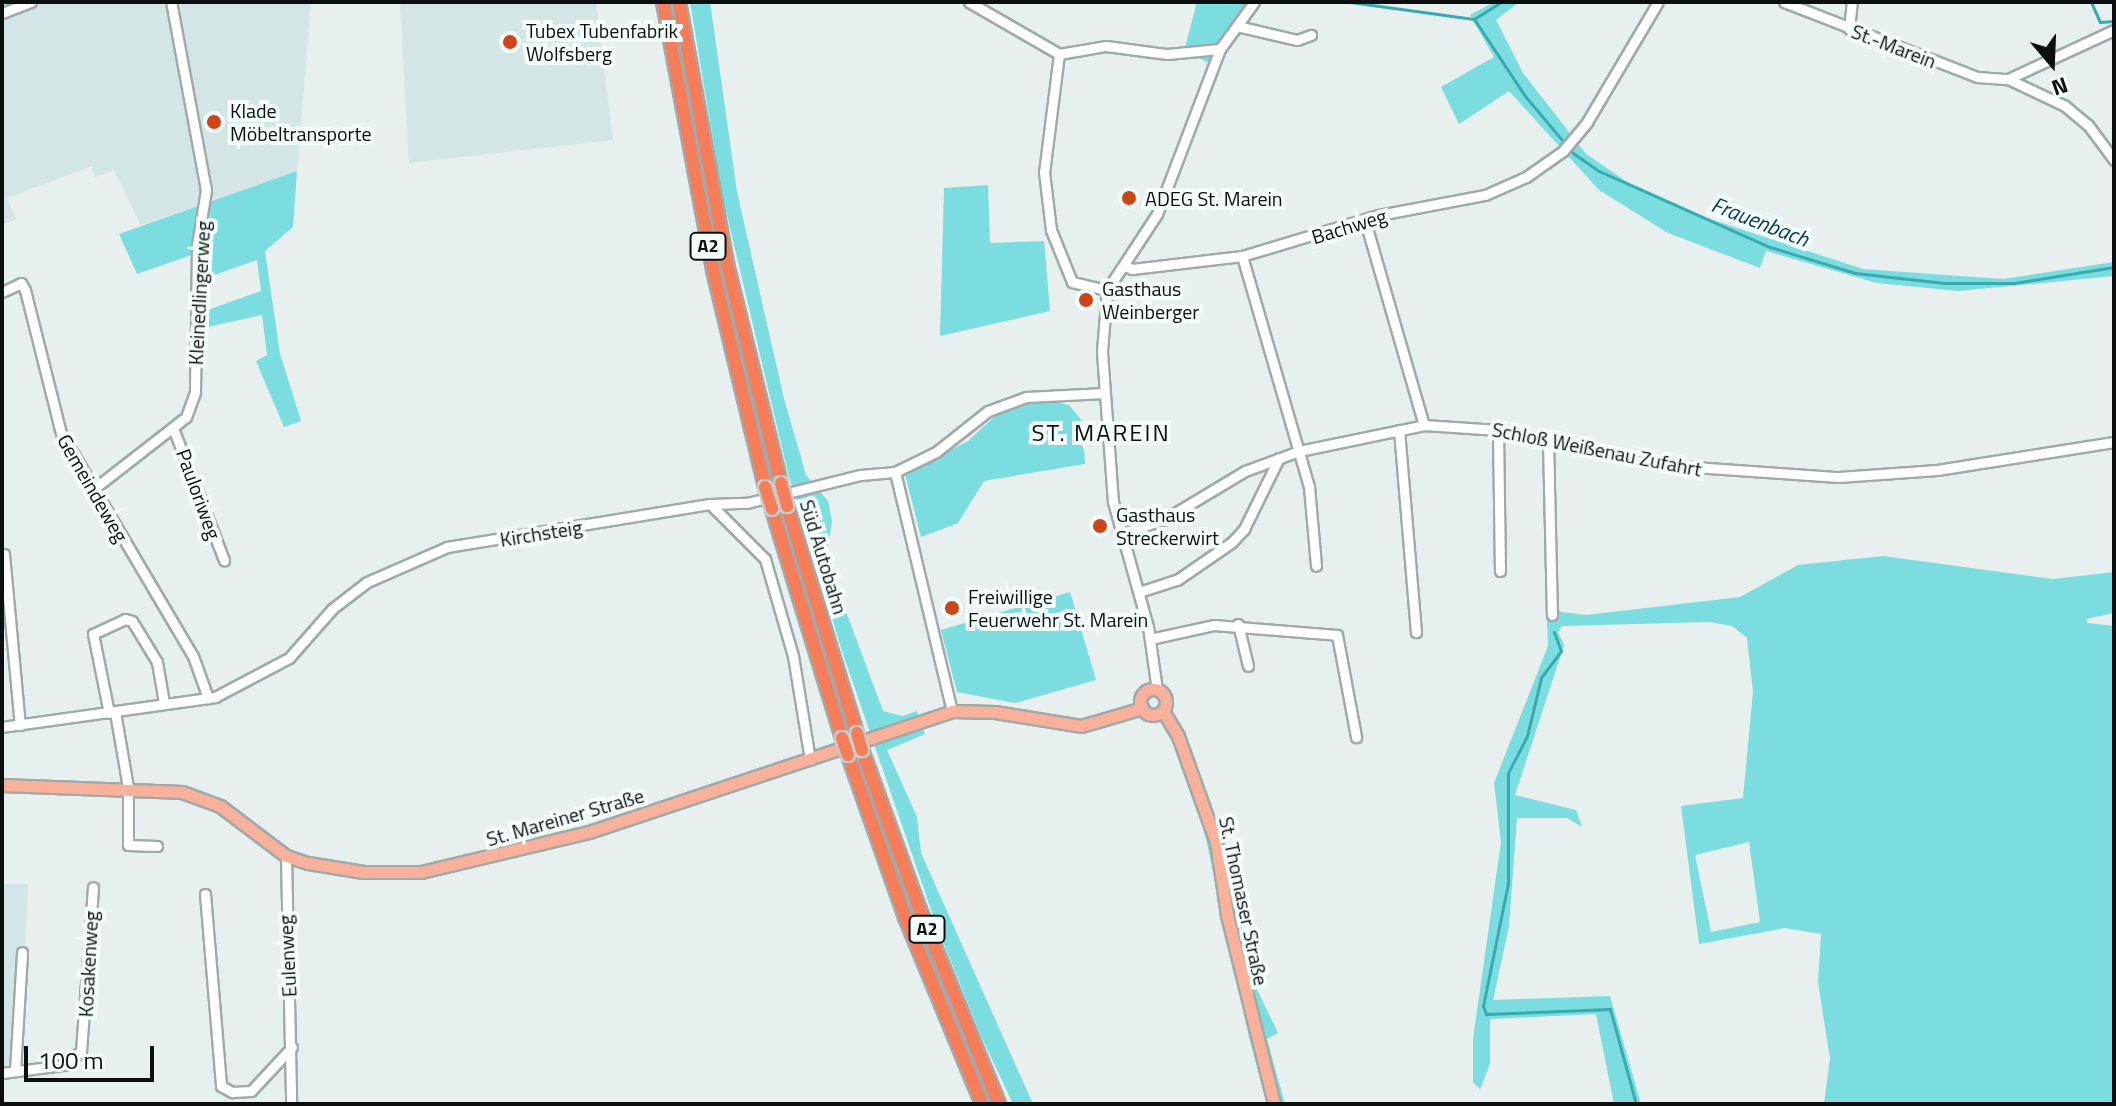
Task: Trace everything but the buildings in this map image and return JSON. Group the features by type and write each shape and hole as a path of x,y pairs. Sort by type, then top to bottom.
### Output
{"highway":[{"name":"Süd Autobahn","path":"663,2 713,270 765,487 842,738 905,917 982,1104"},
{"name":"Süd Autobahn","path":"679,2 728,268 787,506 862,750 920,910 999,1104"}],"main road":[{"path":"1157,690 1165,697 1163,711 1149,714 1142,708 1144,694 1157,690"},
{"name":"St. Mareiner Straße","path":"2,785 54,791 128,787 204,798 241,819 286,856 339,869 421,872 589,832 952,711 995,712 1081,726 1142,708"},
{"name":"St. Thomaser Straße","path":"1163,711 1178,736 1216,842 1227,915 1274,1104"}],"street":[{"path":"2,13 31,2"},
{"name":"Kleinedlingerweg","path":"91,491 173,428 190,411 195,392 197,245 206,190 171,2"},
{"path":"969,2 1059,54 1106,46 1167,54 1220,49"},
{"path":"1157,690 1139,592 1113,502 1105,393 1107,290 1125,266 1174,177 1220,49 1254,2"},
{"name":"Bachweg","path":"1125,266 1132,269 1242,256 1365,221 1485,195 1526,177 1563,151 1573,140 1658,2"},
{"name":"St.-Marein","path":"1784,2 1977,77 2008,79"},
{"path":"1849,29 1852,2"},
{"path":"1237,26 1297,40 1311,35"},
{"path":"2008,79 2114,30"},
{"path":"1059,54 1044,172 1051,230 1072,282 1107,290"},
{"path":"2008,79 2065,106 2088,125 2114,160"},
{"path":"1365,221 1424,425"},
{"path":"1242,256 1309,487 1316,566"},
{"name":"Gemeindeweg","path":"2,292 21,283 25,290 58,426 91,491 193,656 208,698"},
{"name":"Kirchsteig","path":"2,727 208,698 289,658 332,609 367,582 447,547 710,504 747,503 860,475 895,472 936,452 988,411 1026,397 1105,393"},
{"name":"Schloß Weißenau Zufahrt","path":"1120,534 1165,519 1245,471 1279,458 1424,425 1460,424 1498,430 1651,464 1839,477 1937,470 2114,442"},
{"name":"Pauloriweg","path":"173,428 224,560"},
{"path":"1399,430 1416,632"},
{"path":"1498,430 1500,571"},
{"path":"1548,441 1552,615"},
{"path":"1139,592 1177,580 1232,542 1244,529 1279,458"},
{"path":"895,472 952,711"},
{"path":"710,504 765,559 793,656 810,760"},
{"path":"4,554 20,725"},
{"path":"157,846 128,845 128,787 93,634 125,619 132,621 157,662 164,703"},
{"path":"1150,639 1238,624 1337,635 1356,737"},
{"path":"1238,624 1248,666"},
{"name":"Eulenweg","path":"286,856 284,927 292,1047 291,1104"},
{"name":"Kosakenweg","path":"2,1073 64,1065 81,1051 93,887"},
{"path":"205,894 221,1086 232,1092 251,1091 292,1047"},
{"path":"15,1071 22,952"}],"shaded area":[{"path":"2,2 311,2 297,171 141,225 114,170 95,177 92,166 7,198 16,219 2,225"},
{"path":"400,2 596,2 613,140 409,163"},
{"path":"690,2 710,2 737,192 784,399 806,475 828,501 832,521 826,558 883,711 902,716 917,711 925,734 887,750 917,817 921,853 1033,1104 1013,1104 982,1038 936,924 842,651 788,473 722,194"},
{"path":"1197,2 1260,2 1211,64 1184,51"},
{"path":"1494,2 1519,2 1496,20 1523,73 1586,154 1626,181 1710,219 1863,269 2003,279 2114,262 2114,276 1958,291 1877,283 1766,251 1760,268 1668,233 1599,190 1509,91 1459,124 1441,87 1494,57 1470,15"},
{"path":"297,171 293,227 265,251 280,354 301,421 284,427 256,361 267,355 262,315 199,329 199,313 261,291 257,260 201,280 203,251 137,274 119,234"},
{"path":"988,185 990,243 1044,241 1050,311 940,336 944,188"},
{"path":"1042,399 1069,405 1083,422 1085,464 984,481 958,523 921,537 905,474 968,441 1005,407"},
{"path":"1883,556 2053,579 2114,572 2114,613 2086,619 2088,623 2114,626 2114,1104 1824,1104 1830,1059 1818,982 1821,934 1785,928 1699,944 1681,806 1743,798 1753,692 1747,638 1732,626 1709,622 1562,626 1558,632 1564,645 1515,795 1576,810 1582,827 1567,818 1517,818 1509,926 1493,1000 1610,996 1641,1104 1614,1104 1596,1014 1490,1019 1490,1064 1480,1089 1473,1082 1473,1039 1501,842 1494,783 1548,646 1546,595 1561,612 1586,615 1740,597 1798,565","holes":["1749,842 1760,922 1711,932 1695,855"]},
{"path":"1070,592 1096,680 1015,703 957,692 941,630"},
{"path":"1222,829 1252,979 1278,1033 1267,1039 1285,1104 1267,1104 1249,1037 1204,830"},
{"path":"2,884 28,884 19,1075 2,1077"}],"waterway":[{"path":"1350,2 1474,19 1501,2"},
{"path":"2091,2 2100,22 2114,21"},
{"name":"Frauenbach","path":"1474,19 1525,96 1573,153 1599,171 1770,247 1855,273 1944,283 2014,283 2114,267"},
{"path":"1554,632 1561,651 1541,678 1527,736 1508,773 1508,883 1483,1006 1486,1014 1610,1009 1636,1104"}],"place":[{"name":"Tubex Tubenfabrik Wolfsberg","path":"510,42"},
{"name":"Klade Möbeltransporte","path":"214,122"},
{"name":"ADEG St. Marein","path":"1129,198"},
{"name":"Gasthaus Weinberger","path":"1086,300"},
{"name":"Gasthaus Streckerwirt","path":"1100,526"},
{"name":"Freiwillige Feuerwehr St. Marein","path":"952,608"}],"district":[{"name":"ST. MAREIN","path":"1101,433"}]}
